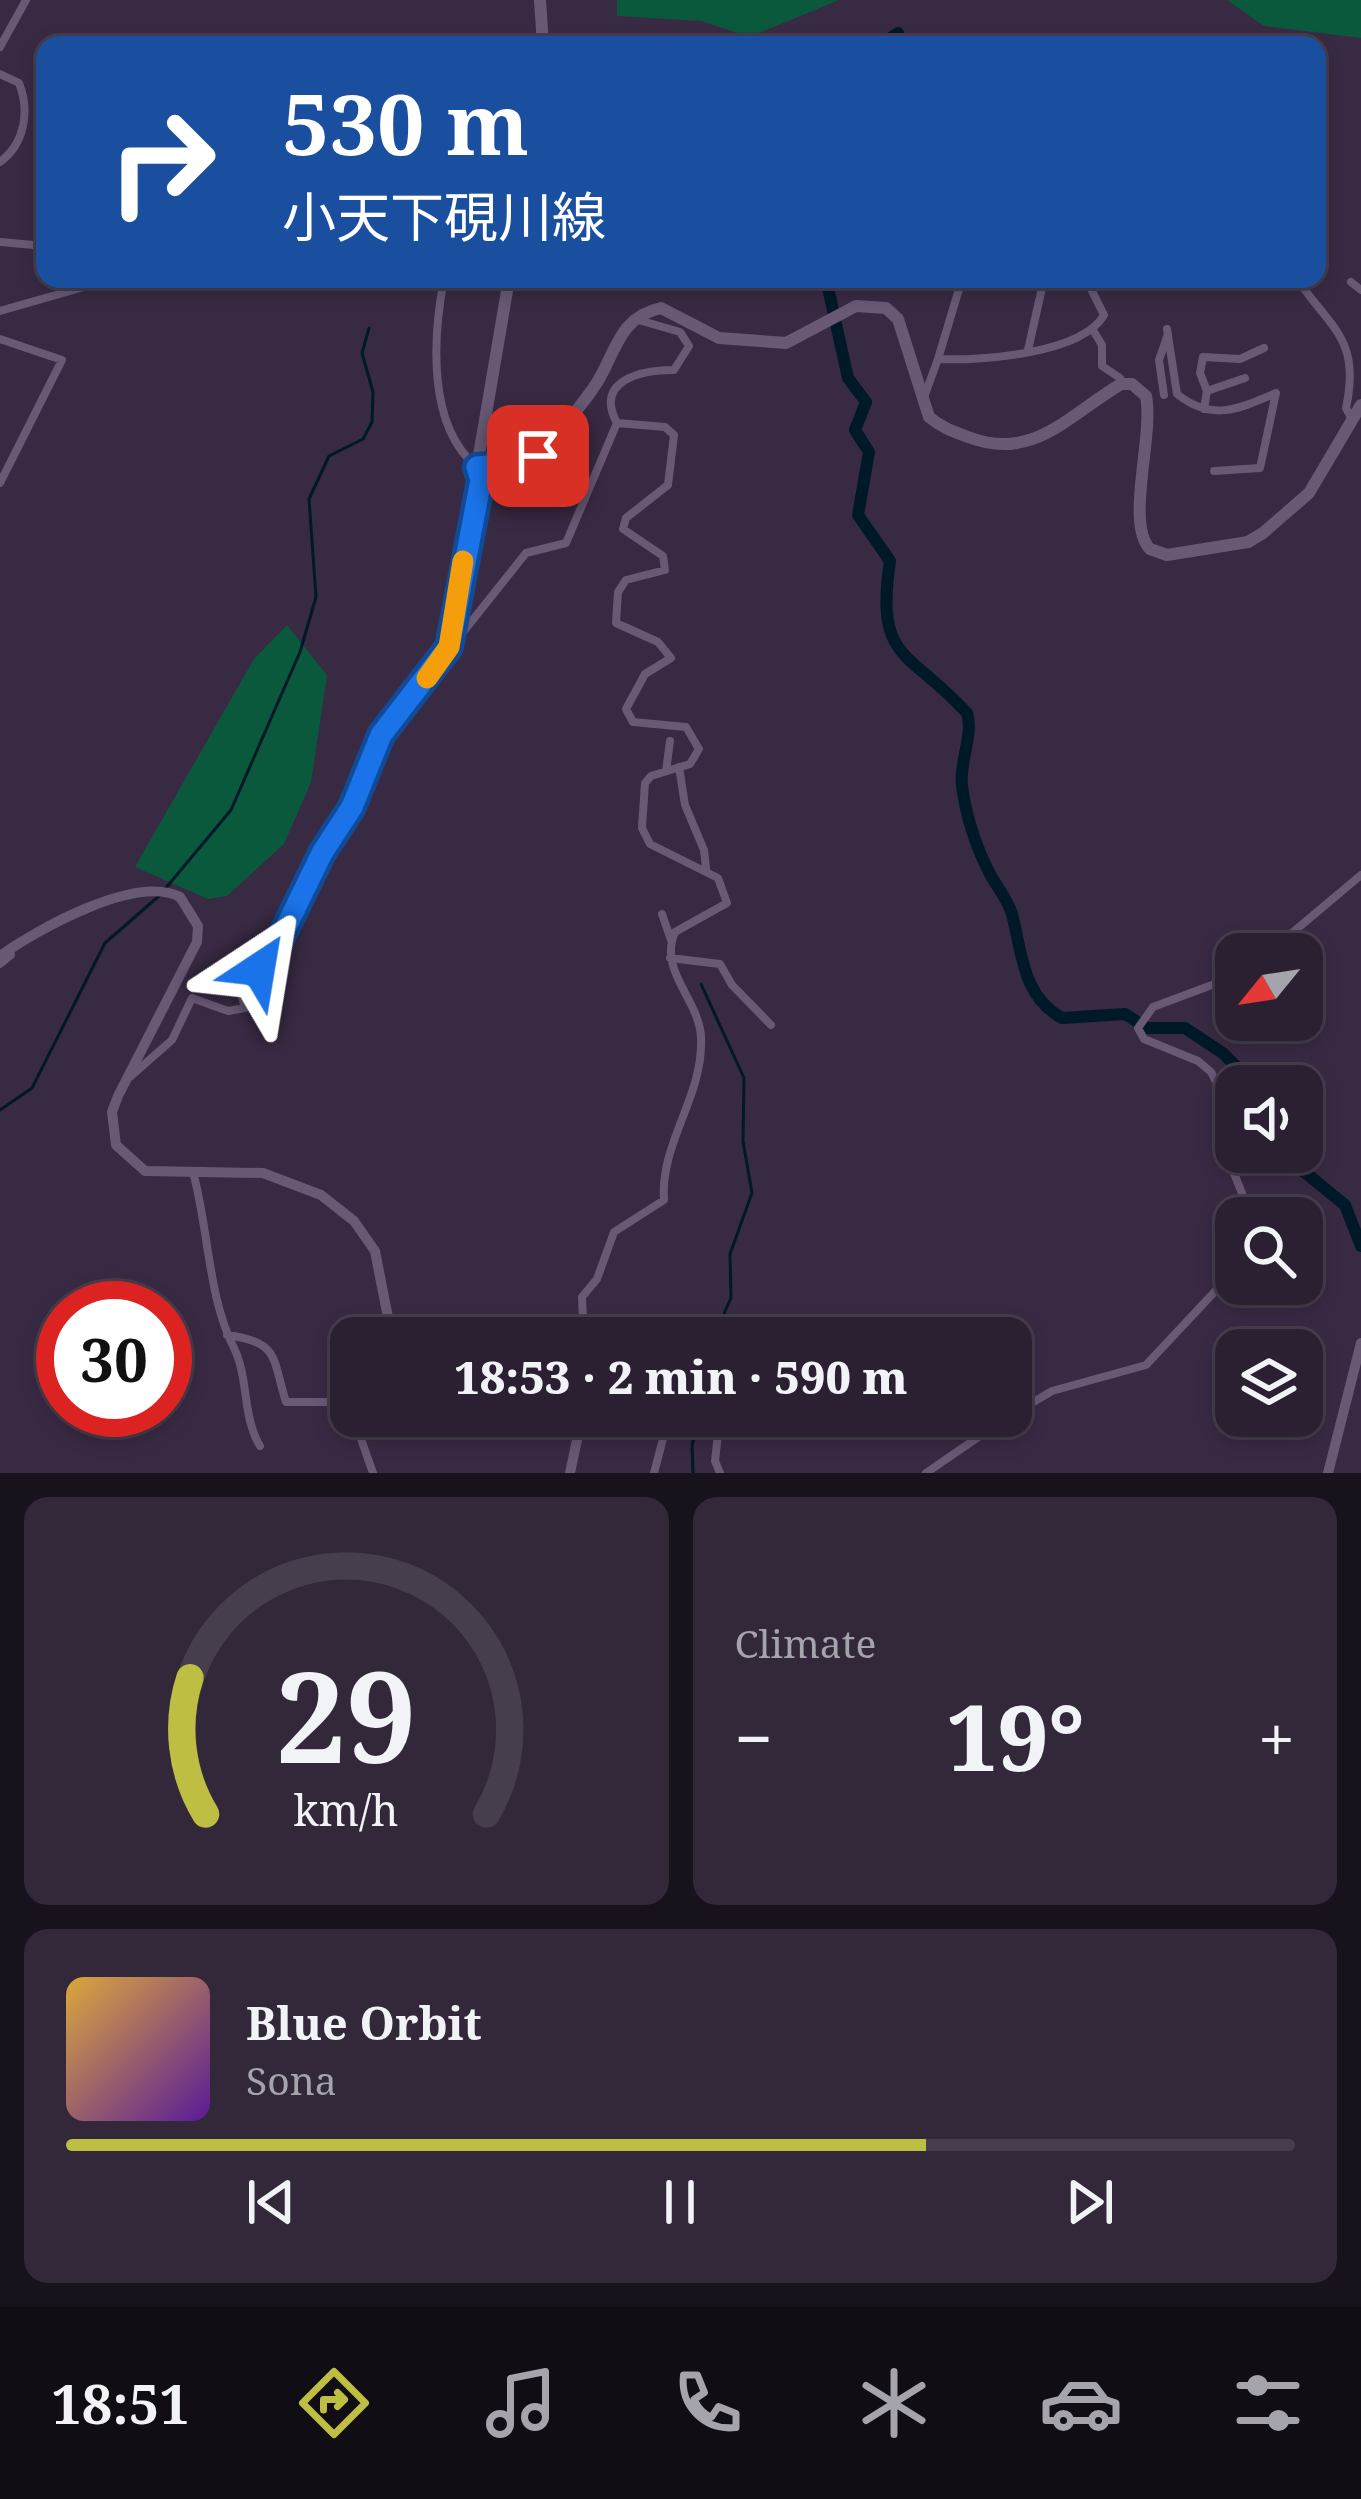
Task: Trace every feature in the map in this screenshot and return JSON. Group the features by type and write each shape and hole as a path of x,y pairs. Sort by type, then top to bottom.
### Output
{"main road":[{"path":"540,0 542,36"},
{"path":"507,288 477,466 527,462 538,456 597,384 614,345 633,319 661,308 718,338 786,344 872,304 898,319 922,402 940,427 996,448 1015,448 1121,384 1142,390 1150,431 1137,526 1150,549 1167,555 1248,542 1263,533 1309,493 1361,405"}],"street":[{"path":"0,47 26,0"},
{"path":"0,74 20,83 26,118 15,148 0,162"},
{"path":"0,242 36,245"},
{"path":"1351,282 1361,290"},
{"path":"0,311 74,288"},
{"path":"443,288 438,336 444,408 461,452 477,466 481,480 449,647"},
{"path":"922,402 959,288"},
{"path":"1027,352 1042,288"},
{"path":"938,359 1027,352 1093,330 1104,315 1090,288"},
{"path":"1306,288 1341,324 1350,342 1356,380 1346,408 1354,420"},
{"path":"125,1081 172,1040 192,998 228,1011 245,1008 234,969 240,963 259,969 268,964 322,853 352,807 381,735 526,553 566,544 617,423 613,404 624,379 638,370 674,370 689,353 680,332 633,319"},
{"path":"1093,330 1102,345 1102,365 1120,378"},
{"path":"1163,395 1159,360 1168,331 1177,394 1204,409 1228,413 1276,393 1260,468 1214,471"},
{"path":"0,339 62,360 0,483"},
{"path":"1204,409 1208,391 1200,374 1203,357 1240,359 1264,348"},
{"path":"1208,391 1245,378"},
{"path":"617,423 665,427 674,435 668,484 626,518 622,529 663,556 664,569 626,580 614,611 616,623 670,652 667,663 636,686 626,709 633,722 676,724 693,733 696,758 645,783 645,838 718,878 727,903 675,932 671,940"},
{"path":"666,771 670,741"},
{"path":"679,767 706,869"},
{"path":"1293,933 1361,875"},
{"path":"3,957 70,916 123,897 152,889 180,897 193,911 196,942 112,1112 111,1130 122,1154 145,1171 242,1170 284,1178 321,1195 354,1222 382,1271 389,1317"},
{"path":"583,1317 582,1297 597,1279 614,1232 664,1200 662,1168 701,1071 698,1010 670,958 671,940 662,914"},
{"path":"670,958 720,964 732,985 771,1025"},
{"path":"1215,984 1154,1007 1139,1024 1144,1039 1211,1072 1226,1103 1229,1160 1244,1197"},
{"path":"194,1172 217,1317 226,1335 249,1430 260,1446"},
{"path":"1032,1402 1052,1391 1146,1365 1215,1291"},
{"path":"226,1335 263,1342 271,1350 286,1402 330,1402"},
{"path":"1328,1473 1361,1343"},
{"path":"360,1437 373,1473"},
{"path":"570,1473 578,1437"},
{"path":"654,1473 663,1437"},
{"path":"718,1437 720,1473"},
{"path":"926,1473 978,1437"}],"green space":[{"path":"617,0 839,0 751,36 702,21 617,16"},
{"path":"1227,0 1361,0 1361,38 1264,26"},
{"path":"287,625 327,675 311,782 284,844 227,896 208,899 135,867 254,659"}],"waterway":[{"path":"894,36 898,33"},
{"path":"828,288 848,378 866,402 855,430 869,452 858,515 890,561 887,618 892,636 913,663 967,713 962,777 966,808 985,864 1010,909 1031,985 1062,1018 1125,1014 1147,1028 1185,1028 1235,1065"},
{"path":"165,889 231,810 300,652 316,597 309,499 329,456 363,439 372,422 373,392 362,353 369,328"},
{"path":"0,1110 32,1088 105,943 159,896"},
{"path":"701,984 744,1078 743,1141 752,1193 730,1254 731,1298 722,1317"},
{"path":"1306,1173 1345,1205 1361,1246"},
{"path":"693,1473 694,1437"}],"slow traffic":[{"path":"427,678 449,647 463,561"}],"route":[{"path":"259,969 268,964 322,853 352,807 370,772 381,735 449,647 481,480 477,467 527,462 538,456"}]}
